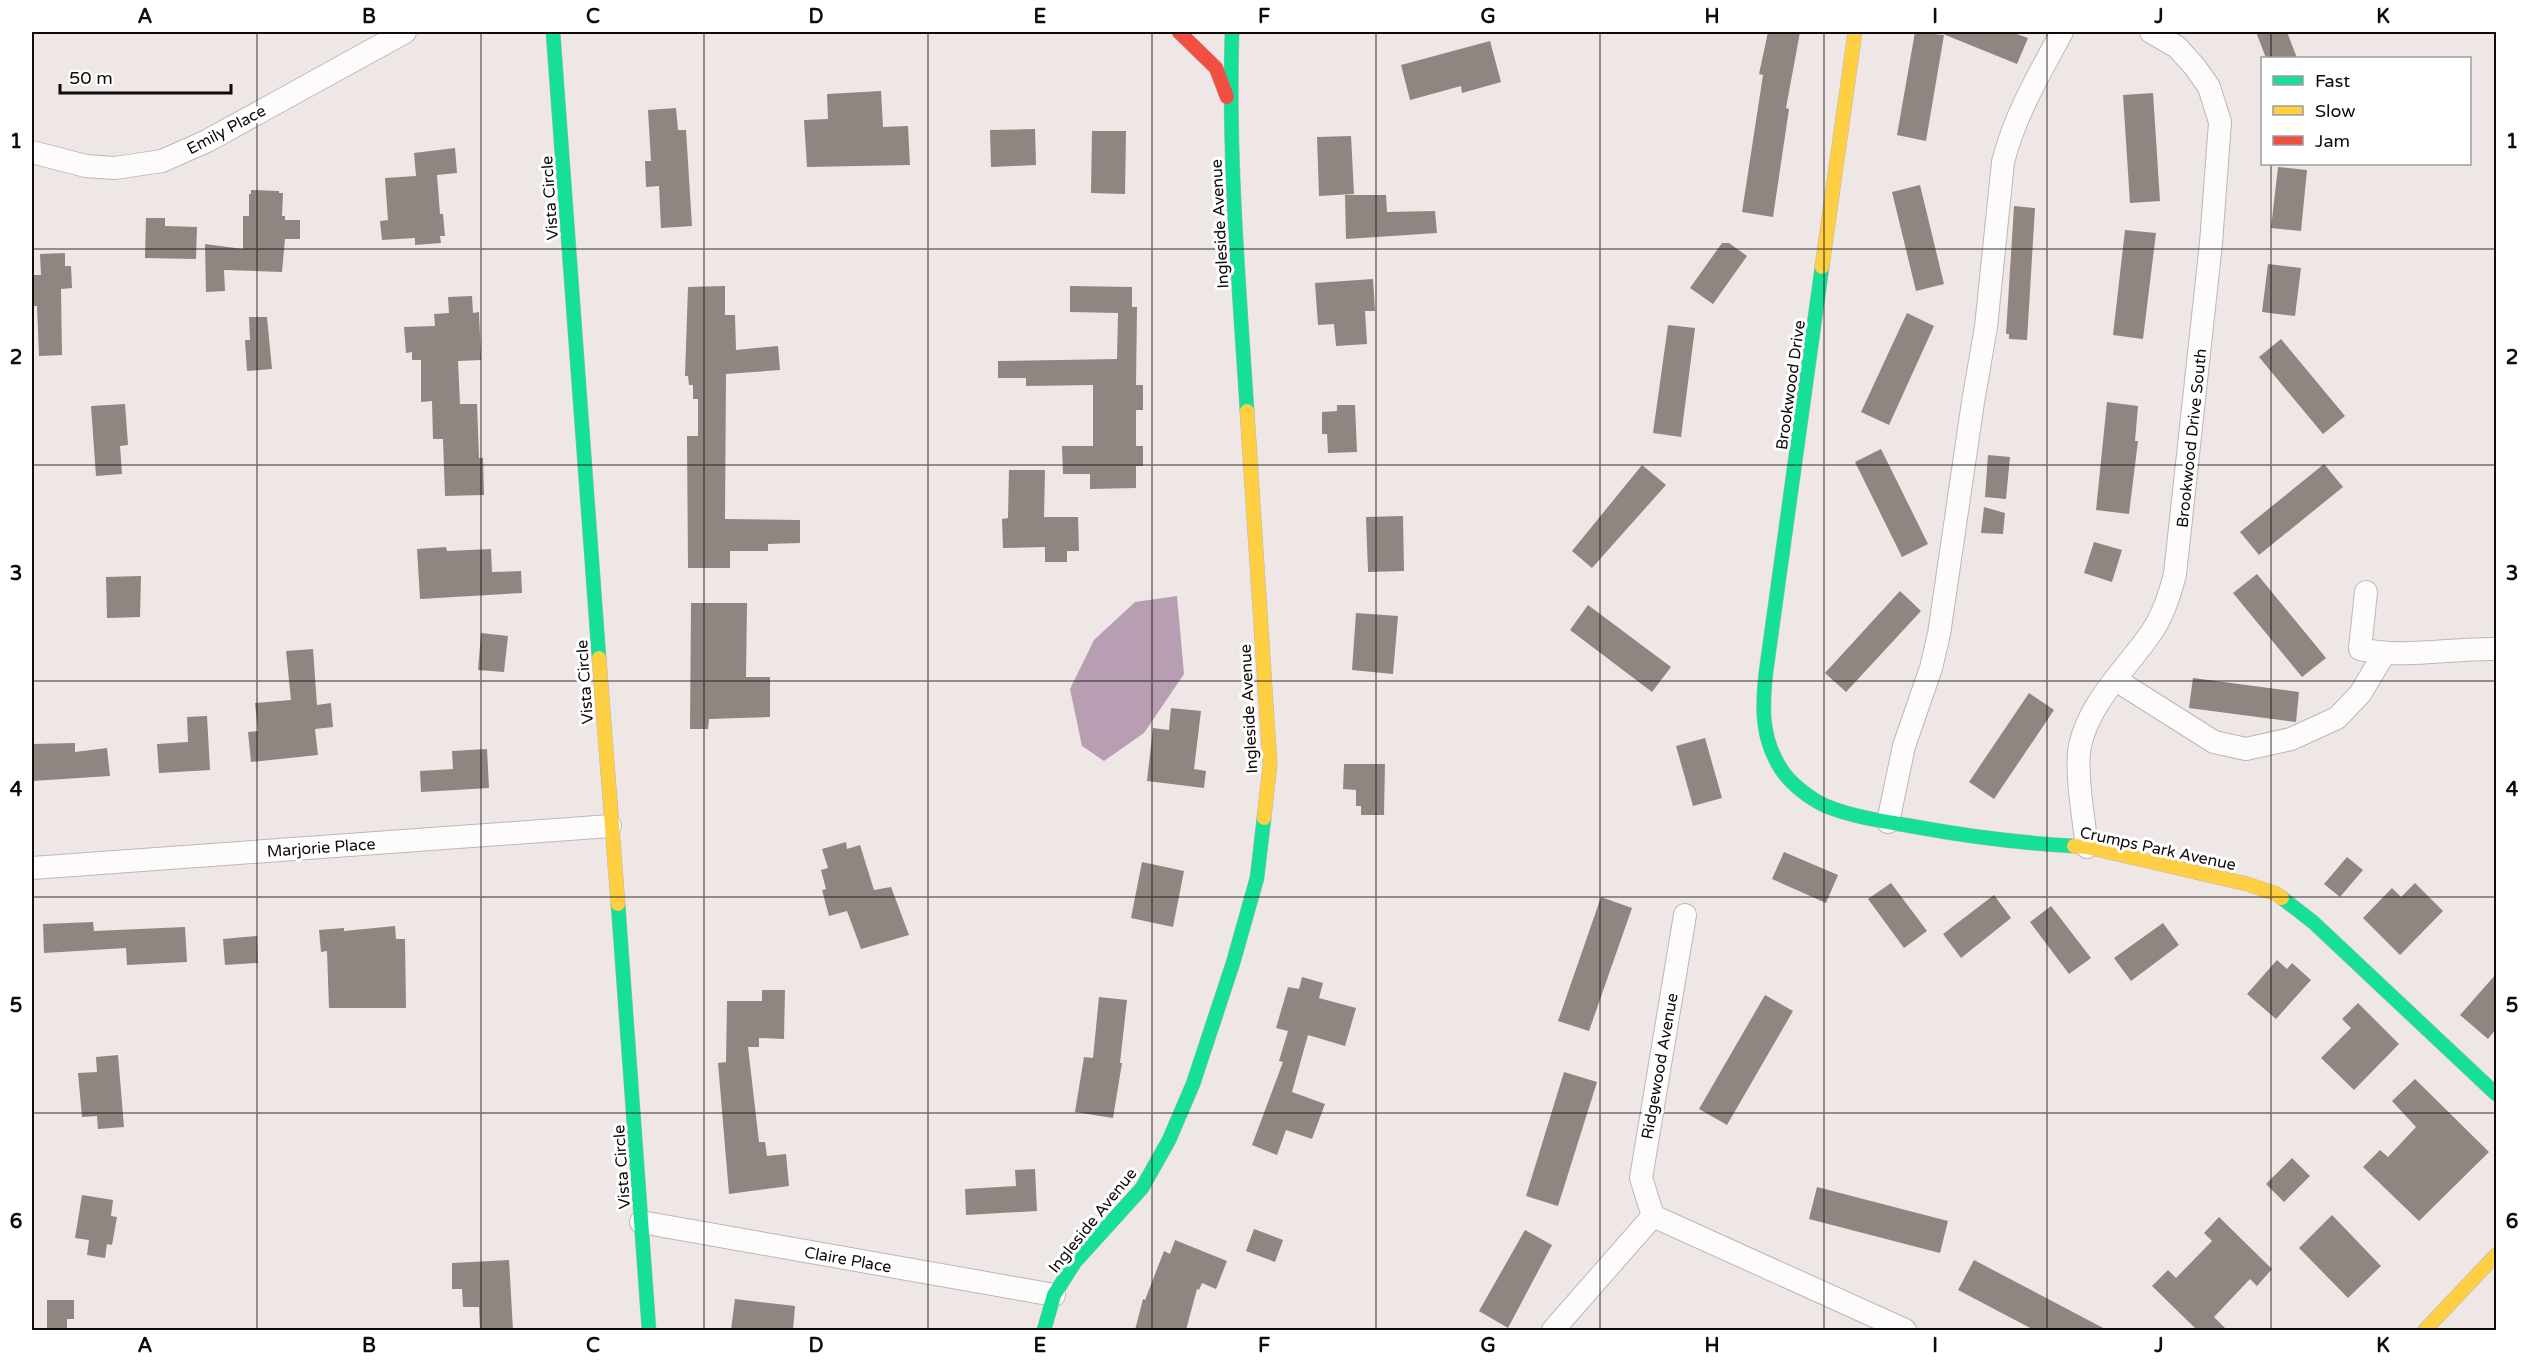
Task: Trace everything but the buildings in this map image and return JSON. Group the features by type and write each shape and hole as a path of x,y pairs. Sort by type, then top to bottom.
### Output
{"street":[{"name":"Emily Place","path":"32,152 86,166 115,168 162,161 207,141 405,32"},
{"name":"Vista Circle","path":"553,32 649,1330"},
{"path":"1179,32 1216,68 1230,104"},
{"name":"Ingleside Avenue","path":"1044,1330 1054,1295 1075,1262 1142,1188 1169,1140 1192,1084 1233,963 1257,878 1270,765 1239,302 1230,104 1232,32"},
{"name":"Brookwood Drive","path":"1768,743 1764,721 1766,672 1855,32"},
{"path":"1888,822 1904,746 1931,668 1940,634 1972,402 1986,327 2003,162 2022,104 2062,32"},
{"name":"Brookwood Drive South","path":"2087,847 2080,746 2094,712 2152,632 2170,594 2175,574 2211,243 2220,133 2220,122 2209,87 2195,67 2177,48 2151,32"},
{"path":"2366,592 2360,649 2384,654 2470,648 2496,649"},
{"path":"2116,680 2214,742 2246,749 2291,739 2337,718 2360,694 2384,654"},
{"name":"Crumps Park Avenue","path":"1768,743 1782,771 1811,798 1827,806 1888,822 2029,844 2087,847 2247,884 2277,894 2313,922 2496,1094"},
{"name":"Marjorie Place","path":"32,868 610,826"},
{"name":"Ridgewood Avenue","path":"1653,1216 1641,1178 1685,915"},
{"path":"1552,1330 1653,1216 1905,1330"},
{"name":"Claire Place","path":"641,1222 1054,1295"},
{"path":"2425,1330 2493,1267"}],"shaded area":[{"path":"1177,596 1184,674 1144,733 1104,761 1082,746 1070,689 1094,640 1135,602"}],"traffic: fast":[{"path":"553,32 599,658"},
{"path":"1232,32 1233,174 1247,411"},
{"path":"1822,267 1765,685 1764,722 1774,757 1785,774 1801,790 1820,803 1847,813 1972,836 2074,846"},
{"path":"1044,1330 1054,1295 1075,1262 1142,1188 1169,1140 1193,1084 1233,963 1257,878 1264,818"},
{"path":"2282,898 2313,922 2496,1094"},
{"path":"618,904 649,1330"}],"traffic: slow":[{"path":"1822,267 1855,32"},
{"path":"1247,411 1270,765 1264,818"},
{"path":"599,658 618,904"},
{"path":"2074,846 2087,847 2247,884 2277,894 2282,898"},
{"path":"2425,1330 2496,1255"}],"traffic: jam":[{"path":"1179,32 1216,68 1227,97"}]}
